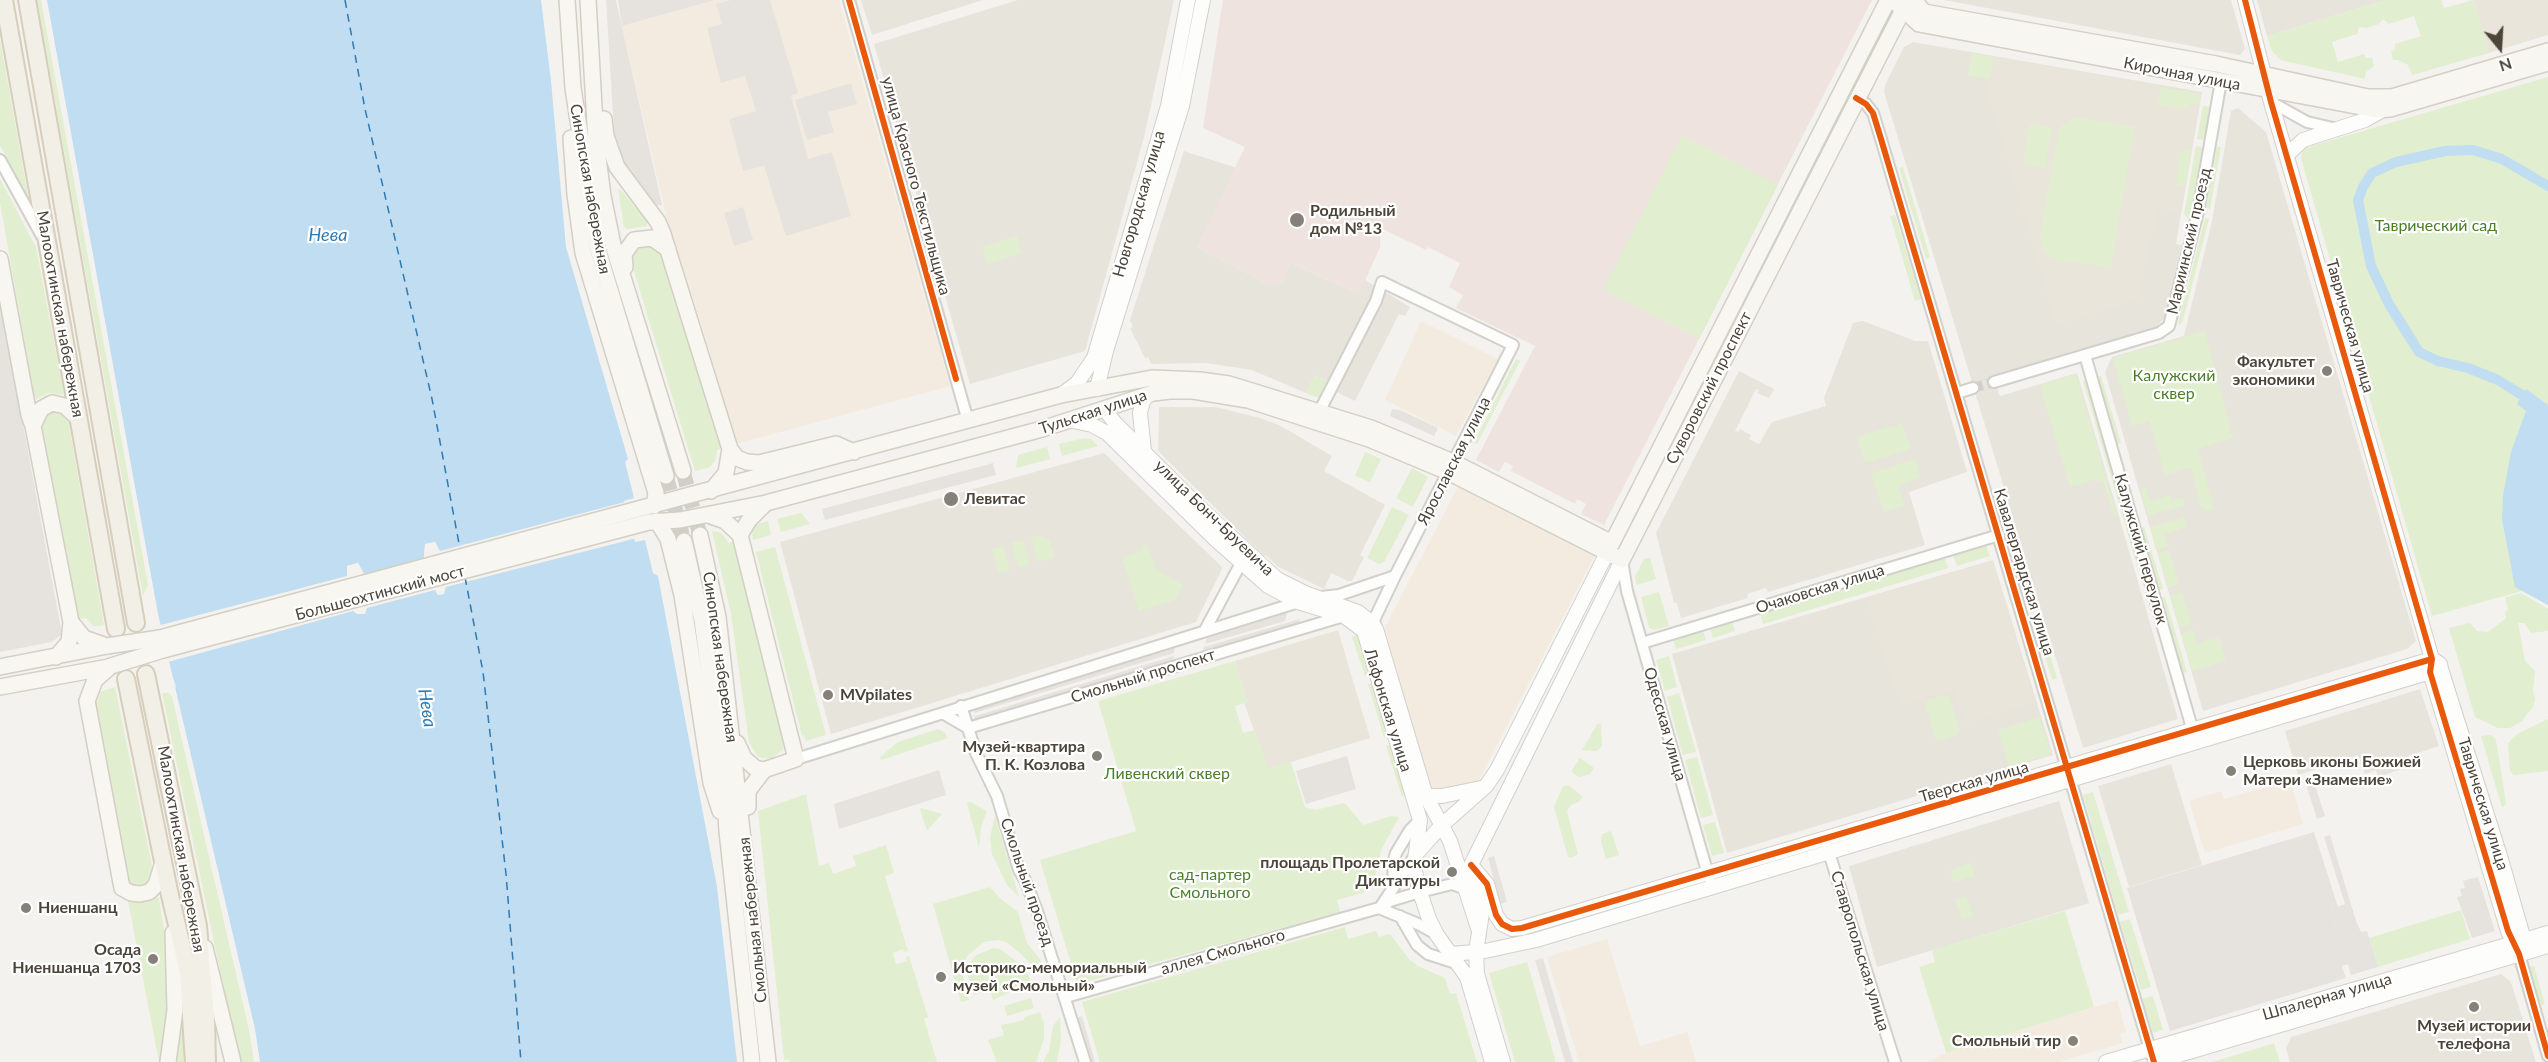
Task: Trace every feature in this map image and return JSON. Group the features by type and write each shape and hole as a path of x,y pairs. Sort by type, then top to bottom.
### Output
{"main road":[{"name":"Малоохтинская набережная","path":"4,0 116,629"},
{"name":"Малоохтинская набережная","path":"27,0 136,624"},
{"name":"Синопская набережная","path":"567,0 576,115 598,250 666,476"},
{"name":"Синопская набережная","path":"588,0 596,142 603,196 614,245 683,471"},
{"name":"Суворовский проспект","path":"1610,548 1888,0"},
{"name":"Суворовский проспект","path":"1622,560 1904,2"},
{"name":"Кирочная улица","path":"1904,2 1924,12 2268,89 2380,98 2392,97 2548,51"},
{"name":"Кирочная улица","path":"1904,2 1919,24 2383,110 2548,63"},
{"path":"593,75 601,93 606,136 616,167 658,222 668,249 730,449 737,458 759,463 836,444 849,453 850,479"},
{"path":"576,115 571,133 572,158 583,253 656,493 651,515 666,532 682,595 711,783 727,831"},
{"path":"631,299 631,285 624,262 624,254 628,245 634,240 652,238 668,249"},
{"path":"0,259 71,622 69,642 56,657"},
{"name":"Тульская улица","path":"651,515 711,490 1061,395 1152,378 1200,380 1251,389 1369,440 1451,467 1610,548 1622,560"},
{"name":"улица Бонч-Бруевича","path":"1097,389 1104,409"},
{"name":"Тульская улица","path":"651,515 680,520 766,503 1069,420 1148,395 1182,391 1222,395 1317,416"},
{"path":"33,426 41,409 52,403 65,406 79,419"},
{"path":"711,490 726,472 730,449"},
{"path":"740,535 749,520 766,503"},
{"path":"706,514 725,521 740,535 796,759 764,770 748,791 750,831 744,841"},
{"name":"Большеохтинский мост","path":"0,667 160,638 651,515"},
{"name":"Большеохтинский мост","path":"0,687 111,666 651,515"},
{"name":"Синопская набережная","path":"700,535 718,617 732,732 731,780"},
{"name":"Синопская набережная","path":"684,541 702,620 731,780"},
{"path":"71,622 84,638 107,646"},
{"path":"111,666 94,680 87,701 122,888 131,893 140,894 149,891 156,885 163,862"},
{"name":"Малоохтинская набережная","path":"146,674 198,926 206,1018 207,1062"},
{"name":"Малоохтинская набережная","path":"126,679 168,891 188,972 193,1019 194,1062"},
{"path":"732,732 748,764 764,770"},
{"name":"Смольная набережная","path":"731,780 727,831 752,1062"},
{"name":"Смольная набережная","path":"731,780 744,841 768,1062"},
{"path":"168,891 176,980 168,1062"},
{"path":"198,926 233,1062"}],"street":[{"name":"улица Красного Текстильщика","path":"849,0 968,421"},
{"name":"Новгородская улица","path":"1061,395 1077,383 1094,358 1168,106 1188,0"},
{"name":"Новгородская улица","path":"1097,389 1106,351 1182,106 1203,0"},
{"name":"Таврическая улица","path":"2245,0 2268,89 2548,1056"},
{"name":"Мариинский проезд","path":"1994,382 2159,333 2169,326 2198,212 2222,81"},
{"path":"2268,89 2307,122 2337,129"},
{"name":"Кавалергардская улица","path":"1856,98 1866,104 1873,113 2153,1058"},
{"path":"2287,155 2303,140 2365,120 2383,110"},
{"path":"0,160 48,246"},
{"name":"Ярославская улица","path":"1317,416 1376,301 1382,282 1512,345 1395,576 1374,620 1376,629"},
{"name":"Калужский переулок","path":"2085,355 2194,736"},
{"path":"1957,393 1973,388"},
{"path":"1143,451 1140,413 1143,401 1148,395"},
{"name":"улица Бонч-Бруевича","path":"1104,409 1143,451 1261,566 1277,579 1351,614"},
{"name":"улица Бонч-Бруевича","path":"1069,420 1092,425 1107,434 1241,563 1268,586 1298,602 1351,614"},
{"name":"Очаковская улица","path":"1642,643 1999,535"},
{"name":"Суворовский проспект","path":"1486,786 1497,770 1610,548"},
{"name":"Суворовский проспект","path":"1471,865 1622,560"},
{"name":"Одесская улица","path":"1622,560 1627,591 1710,881"},
{"name":"Смольный проспект","path":"1205,630 1241,563"},
{"path":"1319,597 1339,595 1395,576"},
{"name":"Смольный проспект","path":"796,759 1205,630 1319,597"},
{"name":"Смольный проспект","path":"968,728 1351,614"},
{"name":"Лафонская улица","path":"1351,614 1366,617 1376,629 1426,796"},
{"name":"Лафонская улица","path":"1351,614 1364,631 1419,817"},
{"name":"Тверская улица","path":"1475,957 1526,943 1710,881 2434,665"},
{"name":"Смольный проезд","path":"961,706 976,753 997,796 1019,870 1026,880 1066,997 1085,1062"},
{"path":"944,714 968,728"},
{"path":"1478,928 1450,841 1426,796 1442,796 1486,786"},
{"path":"1379,908 1414,857 1441,826 1486,786"},
{"path":"1419,817 1414,868 1420,892 1437,934 1467,977 1492,1062"},
{"path":"1394,886 1393,864 1396,853 1419,817"},
{"path":"1450,841 1464,851 1471,865 1481,901 1482,913 1475,957 1503,1062"},
{"name":"Ставропольская улица","path":"1827,846 1895,1062"},
{"name":"Тверская улица","path":"1471,865 1487,884 1496,915 1502,924 1512,928 1522,928 1710,881"},
{"path":"1379,908 1390,901 1452,884 1466,890"},
{"path":"1379,908 1437,934"},
{"name":"аллея Смольного","path":"1066,997 1379,908"},
{"path":"1400,916 1417,945 1428,954 1455,959 1475,957"},
{"name":"Шпалерная улица","path":"2106,1062 2153,1058 2518,946 2548,933"},
{"name":"Шпалерная улица","path":"2518,946 2548,946"}],"shaded area":[{"path":"606,0 616,0 662,205 656,206 635,180 625,167 617,147"},
{"path":"618,0 715,0 622,26"},
{"path":"715,0 839,0 950,386 736,444 706,339 666,215 622,26"},
{"path":"731,0 770,0 798,93 791,96 808,159 832,152 851,216 786,236 764,166 743,171 729,119 756,111 745,76 721,83 707,28 722,24 716,4"},
{"path":"861,0 983,0 872,35"},
{"path":"1018,0 1174,0 1144,137 1085,351 970,384 874,44"},
{"path":"1223,0 1872,0 1604,525 1581,514 1586,504 1577,499 1575,504 1511,471 1513,466 1505,462 1499,472 1476,460 1535,346 1456,308 1463,295 1449,287 1460,263 1428,247 1426,250 1381,228 1380,247 1361,290 1357,293 1291,263 1282,286 1266,283 1197,247 1245,147 1203,128"},
{"path":"1944,0 2231,0 2245,49 2240,55"},
{"path":"2257,0 2386,0 2267,36"},
{"path":"2474,0 2548,0 2548,35 2489,53"},
{"path":"1913,42 2202,92 2176,244 2182,245 2165,318 2153,329 1993,377 2000,396 2077,373 2178,719 2083,748 1884,92 1885,85 1904,47"},
{"path":"1971,53 2201,94 2181,213 2159,208 2137,300 2056,325 1984,79 1968,76"},
{"path":"851,83 857,104 828,112 834,132 807,140 795,100"},
{"path":"2238,108 2266,132 2416,641 2407,649 2203,711 2105,372 2112,357 2184,336 2212,221 2231,111"},
{"path":"1184,151 1237,168 1197,247 1266,283 1291,263 1357,293 1365,280 1410,307 1405,316 1399,314 1355,401 1337,392 1327,381 1315,375 1306,393 1252,370 1206,363 1151,364 1148,357 1145,358 1130,328 1133,327 1130,320"},
{"path":"743,207 753,240 734,246 724,213"},
{"path":"0,301 62,634 52,642 0,652"},
{"path":"1421,321 1498,359 1456,436 1385,400"},
{"path":"1863,321 1915,341 1928,341 1967,472 1909,492 1925,545 1768,592 1766,588 1747,594 1748,598 1681,618 1677,603 1674,603 1656,533 1739,371 1774,389 1769,398 1757,393 1759,390 1756,389 1735,431 1738,432 1740,429 1751,435 1749,439 1759,444 1772,422 1826,406 1824,398 1853,323"},
{"path":"1159,407 1216,407 1260,418 1279,425 1332,456 1324,471 1385,505 1360,555 1364,557 1352,581 1331,573 1324,589 1277,566 1266,555 1264,556 1158,451"},
{"path":"1392,409 1400,410 1438,428 1434,436 1390,416"},
{"path":"1104,453 1221,566 1222,569 1196,622 831,734 780,542"},
{"path":"993,463 996,475 825,520 822,509"},
{"path":"1459,485 1596,553 1479,780 1476,783 1441,790 1434,789 1428,784 1383,631"},
{"path":"1993,560 2053,755 1727,853 1672,654"},
{"path":"1993,561 2035,702 1966,723 1955,690 1904,705 1900,694 1897,695 1866,599"},
{"path":"1287,613 1285,621 1205,644 1207,638"},
{"path":"1300,619 1299,625 1202,654 1204,647"},
{"path":"1338,630 1370,738 1268,769 1244,703 1247,702 1235,661"},
{"path":"1175,645 1174,653 974,713 976,705"},
{"path":"1174,656 1173,663 973,723 975,716"},
{"path":"2420,689 2439,746 2408,756 2411,766 2378,777 2376,770 2365,774 2358,755 2298,775 2285,731"},
{"path":"1347,756 1356,789 1306,804 1296,771"},
{"path":"2171,764 2202,865 2129,887 2098,786"},
{"path":"939,770 946,795 839,829 834,804"},
{"path":"2290,780 2303,824 2205,853 2189,801 2221,791 2224,799"},
{"path":"2314,782 2325,816 2317,819 2306,784"},
{"path":"2059,801 2089,903 1877,967 1849,866"},
{"path":"2314,832 2338,907 2331,909 2348,964 2342,966 2346,978 2170,1031 2127,888"},
{"path":"2330,835 2356,921 2361,932 2367,931 2378,967 2351,975 2331,909 2345,904 2324,837"},
{"path":"1494,856 1507,902 1500,904 1488,858"},
{"path":"2478,877 2495,931 2472,938 2457,897 2462,896 2460,889 2465,888 2463,881"},
{"path":"1607,939 1640,1046 1687,1032 1696,1062 1579,1062 1547,957"},
{"path":"1543,958 1573,1062 1565,1062 1535,960"},
{"path":"2501,974 2511,982 2536,1062 2290,1062 2286,1049 2291,1037"},
{"path":"2117,1000 2126,1032 2120,1034 2123,1043 2058,1062 1927,1062 1946,1053"},
{"path":"1082,1016 1095,1062 1085,1062 1073,1019"}],"green space":[{"path":"37,0 41,0 148,585 143,596"},
{"path":"2386,0 2441,0 2444,8 2474,0 2489,53 2412,75 2408,65 2393,60 2391,52 2395,49 2395,44 2421,36 2414,16 2389,24 2383,19 2379,24 2366,28 2359,27 2357,34 2332,42 2338,62 2364,54 2366,58 2372,58 2374,66 2366,72 2365,79 2281,60 2272,51 2267,36"},
{"path":"0,39 29,201 0,145"},
{"path":"1971,53 1993,57 1990,79 1968,76"},
{"name":"Таврический сад","path":"2548,77 2548,605 2522,591 2432,616 2301,158 2302,151 2308,147"},
{"path":"2161,87 2201,94 2199,105 2189,103 2188,110 2157,105"},
{"path":"2203,106 2210,107 2205,140 2197,139"},
{"path":"2082,118 2135,127 2111,268 2057,260 2048,256 2042,248 2040,237 2058,132 2063,124 2072,119"},
{"path":"2030,123 2052,128 2045,168 2023,164"},
{"path":"1682,135 1778,185 1699,339 1603,290"},
{"path":"2196,146 2203,148 2190,221 2184,214"},
{"path":"2217,147 2221,147 2210,209 2206,208"},
{"path":"2186,149 2191,151 2185,186 2179,186 2176,179 2180,154"},
{"path":"1903,167 1930,257 1926,259 1899,168"},
{"path":"0,179 36,247 64,395 48,393 35,400 0,203"},
{"path":"618,189 647,221 647,226 627,229 624,227"},
{"path":"1895,215 1921,299 1915,301 1890,216"},
{"path":"2205,218 2209,219 2180,325 2178,324"},
{"path":"1017,236 1022,253 987,264 982,247"},
{"path":"652,245 661,252 723,448 717,450 716,459 710,467 695,471 632,265 634,250 639,246"},
{"name":"Калужский сквер","path":"2205,331 2233,438 2198,449 2214,508 2206,511 2204,507 2201,508 2191,467 2165,475 2149,421 2132,426 2113,358"},
{"path":"1516,359 1520,361 1477,444 1474,442"},
{"path":"2076,374 2117,516 2114,517 2103,481 2099,482 2098,479 2070,487 2040,385"},
{"path":"1315,375 1327,381 1319,398 1306,393"},
{"path":"2101,376 2121,443 2117,444 2097,377"},
{"path":"2088,379 2140,560 2136,562 2083,381"},
{"path":"58,408 68,419 104,625 101,626 93,626 86,618 78,619 40,424 42,415"},
{"path":"1902,423 1911,449 1865,463 1857,437"},
{"path":"1084,438 1091,439 1098,446 1062,456 1059,444"},
{"path":"1047,447 1050,459 1016,468 1018,455"},
{"path":"1365,452 1381,459 1370,482 1355,476"},
{"path":"1915,459 1921,478 1898,485 1905,506 1884,512 1871,473"},
{"path":"1412,468 1428,477 1413,507 1396,498"},
{"path":"2146,488 2150,501 2170,495 2171,500 2183,497 2185,505 2148,516 2140,489"},
{"path":"1392,507 1409,515 1384,562 1379,564 1367,558"},
{"path":"801,513 810,524 781,532 777,519"},
{"path":"2184,517 2187,527 2165,534 2168,546 2156,550 2150,527"},
{"path":"768,521 771,535 753,540 752,532 755,525"},
{"path":"2144,527 2163,589 2159,590 2141,528"},
{"path":"712,531 721,533 729,543 736,540 785,740 783,750 771,759 758,757 749,742 731,614"},
{"path":"1040,535 1050,541 1055,557 1038,562 1031,538"},
{"path":"1023,540 1030,564 1018,567 1011,543"},
{"path":"1147,544 1156,569 1183,585 1175,600 1139,611 1122,558 1143,550 1142,546"},
{"path":"1986,545 1990,556 1957,566 1953,555"},
{"path":"2016,545 2031,593 2027,594 2012,546"},
{"path":"1003,546 1010,570 999,573 992,549"},
{"path":"775,547 826,735 806,741 804,735 802,736 756,552"},
{"path":"2169,550 2179,584 2168,588 2158,554"},
{"path":"1650,558 1656,579 1637,585 1635,577 1644,559"},
{"path":"1945,558 1948,568 1763,624 1760,613"},
{"path":"1659,592 1669,626 1654,630 1649,628 1641,597"},
{"path":"2182,592 2191,624 2179,628 2170,596"},
{"path":"2521,593 2548,609 2548,631 2531,633 2524,623 2518,623 2525,661 2535,671 2533,690 2535,699 2533,707 2522,721 2510,728 2498,728 2475,717 2449,628 2470,623 2477,631 2488,632 2506,618 2505,612 2508,610 2505,598"},
{"path":"2165,597 2187,672 2183,673 2161,598"},
{"path":"1732,621 1735,631 1713,638 1710,628"},
{"path":"2040,623 2057,678 2052,680 2036,625"},
{"path":"1703,630 1706,640 1676,649 1673,639"},
{"path":"2193,630 2197,644 2219,637 2226,661 2192,671 2181,634"},
{"path":"1358,634 1372,674 1365,676 1352,637"},
{"path":"1669,656 1677,687 1665,691 1656,660"},
{"name":"сад-партер Смольного","path":"1235,661 1247,702 1235,706 1243,733 1255,730 1268,768 1291,762 1305,807 1315,810 1345,803 1363,825 1391,816 1399,817 1381,850 1374,882 1363,885 1365,892 1337,900 1340,912 1077,984 1040,860 1136,831 1098,701"},
{"path":"1375,682 1390,736 1384,738 1368,684"},
{"path":"115,687 153,871 152,878 142,886 128,884 93,701 98,700 100,692"},
{"path":"162,693 169,693 172,697 249,1030 254,1062 239,1062"},
{"path":"1679,693 1696,752 1683,755 1667,697"},
{"path":"1944,695 1950,698 1960,731 1957,735 1939,741 1935,737 1925,704 1928,700"},
{"path":"2040,717 2051,754 2009,767 1998,730"},
{"path":"2548,719 2548,771 2514,775 2510,771 2508,743 2517,734"},
{"path":"1598,723 1601,725 1602,746 1597,751 1582,750"},
{"path":"938,729 948,738 881,760 880,757 898,742"},
{"path":"2490,735 2495,738 2497,745 2506,804 2502,808 2481,736"},
{"path":"1393,744 1408,795 1402,797 1386,746"},
{"path":"1697,757 1713,815 1701,818 1685,760"},
{"path":"1580,758 1594,768 1590,774 1580,777 1573,774 1572,770"},
{"path":"1568,785 1582,796 1580,801 1571,805 1567,811 1578,854 1571,858 1568,857 1554,807 1563,786"},
{"path":"2093,792 2129,912 2118,915 2083,795"},
{"path":"806,794 819,866 829,863 833,874 856,866 853,856 886,845 894,873 885,876 908,951 904,952 903,949 893,953 896,964 907,961 906,957 909,956 928,1017 924,1019 937,1062 790,1062 789,1059 784,1060 758,811"},
{"path":"971,802 987,811 981,827 979,848 967,803"},
{"path":"920,809 942,814 927,831"},
{"path":"995,816 1019,897 1007,885 992,854 990,837"},
{"path":"1715,822 1724,853 1712,856 1703,825"},
{"path":"1611,831 1619,855 1606,859 1601,842 1602,834"},
{"path":"1971,863 1975,876 1954,882 1950,870"},
{"path":"990,887 1018,912 1027,943 1040,959 1047,973 1037,971 1006,942 998,940 984,942 967,956 962,972 969,1000 961,1002 933,904"},
{"path":"158,894 168,951 169,1010 161,1062 159,1062 128,901 144,901"},
{"path":"1966,896 1973,916 1962,919 1955,900"},
{"path":"2461,910 2470,939 2378,967 2369,938"},
{"path":"2065,911 2094,1007 1946,1053 1919,967 1935,962 1932,950"},
{"path":"2130,919 2151,987 2141,990 2120,922"},
{"name":"сад-партер Смольного","path":"1345,927 1348,939 1376,931 1379,937 1390,934 1409,959 1418,966 1445,978 1450,994 1456,993 1477,1062 1100,1062 1082,1002"},
{"path":"994,948 1000,949 1020,964 1029,976 1032,987 1016,993 1015,990 993,1000 990,990 974,995 968,976 970,963 976,955"},
{"path":"1527,962 1556,1062 1515,1062 1489,973"},
{"path":"2534,966 2545,1004 2538,1007 2526,968"},
{"path":"2153,996 2163,1030 2153,1033 2142,999"},
{"path":"1031,998 1034,1008 1007,1016 1004,1006"},
{"path":"184,1005 188,1062 176,1062"},
{"path":"1040,1012 1044,1024 1044,1039 1036,1062 997,1062 988,1040 1004,1035 1001,1025 1024,1020 1024,1017"},
{"path":"1060,1017 1061,1040 1057,1062 1043,1062 1049,1051 1053,1026"},
{"path":"2274,1043 2280,1062 2212,1062 2259,1048"}],"water":[{"name":"Нева","path":"47,0 541,0 566,247 628,459 625,462 634,498 624,501 635,542 645,540 653,573 658,576 717,887 737,1062 260,1062 255,1029 158,614","holes":["435,542 439,551 444,594 438,595 424,558 425,544","358,563 364,574 365,614 354,611 347,566"]},
{"path":"2526,389 2548,405 2548,605 2515,587 2502,519 2503,496 2511,452 2526,411 2517,404"}],"pier":[{"path":"636,499 628,502 637,538 446,587 444,594 438,595 435,590 367,608 365,614 357,614 353,611 168,662 176,687 173,688 157,626 347,576 347,566 358,563 364,574 424,558 425,544 435,542 440,551","holes":["433,545 443,587 440,592 427,558 428,546","356,566 361,575 363,611 356,609 350,576 350,568"]}],"waterway":[{"path":"2522,395 2498,380 2468,368 2438,361 2419,352 2389,304 2371,266 2358,200 2372,173 2396,162 2445,151 2473,150 2502,159 2548,186"}],"ferry route":[{"path":"345,0 365,109 432,399 460,549"},
{"path":"465,577 483,672 506,874 521,1062"}],"tunnel":[{"path":"1973,388 1994,382"},
{"path":"683,471 700,535"},
{"path":"666,476 684,541"}],"cycle path":[{"path":"849,0 956,379"},
{"path":"2245,0 2271,102 2432,659 2430,672 2508,931 2519,954 2548,1056"},
{"path":"1856,98 1866,104 1873,113 2154,1062"},
{"path":"1471,865 1487,884 1496,915 1502,924 1512,929 1522,928 2432,659"}],"place":[{"name":"Родильный дом №13","path":"1297,220"},
{"name":"Факультет экономики","path":"2327,371"},
{"name":"Левитас","path":"951,499"},
{"name":"MVpilates","path":"828,695"},
{"name":"Музей-квартира П. К. Козлова","path":"1097,756"},
{"name":"Церковь иконы Божией Матери «Знамение»","path":"2231,771"},
{"name":"площадь Пролетарской Диктатуры","path":"1452,872"},
{"name":"Ниеншанц","path":"26,908"},
{"name":"Осада Ниеншанца 1703","path":"153,959"},
{"name":"Историко-мемориальный музей «Смольный»","path":"941,977"},
{"name":"Музей истории телефона","path":"2474,1007"},
{"name":"Смольный тир","path":"2073,1041"}],"park label":[{"name":"Ливенский сквер","path":"1167,774"}]}
